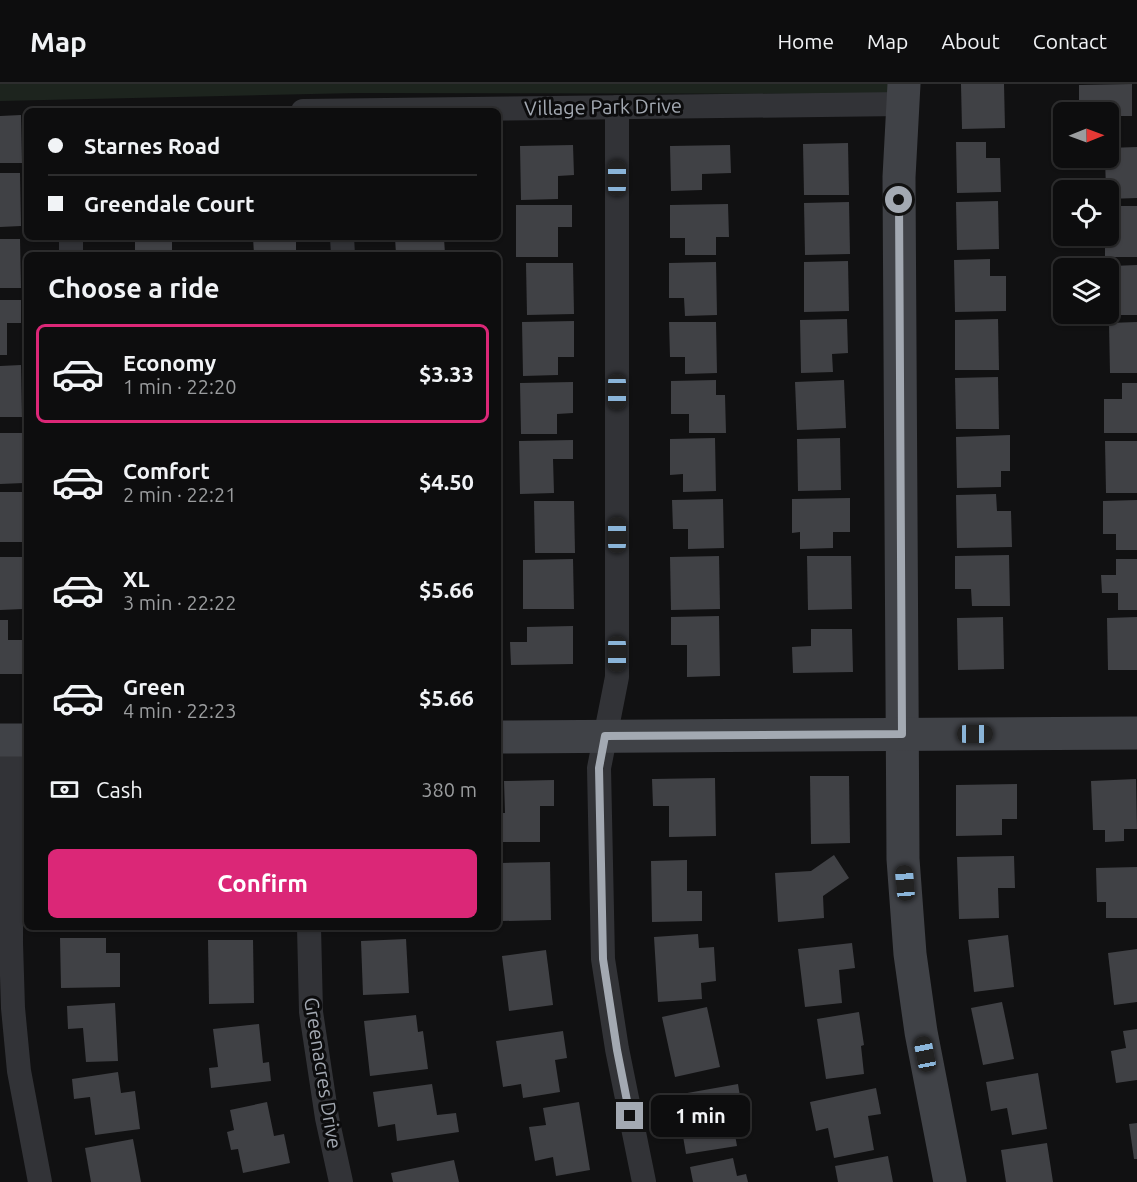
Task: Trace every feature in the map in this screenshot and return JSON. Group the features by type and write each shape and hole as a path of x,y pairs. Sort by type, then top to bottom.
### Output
{"main road":[{"path":"904,94 899,177 903,859 910,954 921,1032 950,1182"},
{"path":"501,737 1137,733"}],"street":[{"name":"Village Park Drive","path":"501,109 617,107 904,94"},
{"path":"617,107 617,677 599,768 603,959 617,1050 644,1182"},
{"path":"13,740 11,943 13,1008 20,1071 40,1182"},
{"name":"Greenacres Drive","path":"309,930 311,1012 327,1118 341,1182"}],"shaded area":[{"path":"0,84 889,84 888,94 357,93 0,101"}],"building":[{"path":"961,84 1004,84 1005,128 962,129"},
{"path":"1132,84 1132,116 1119,116 1119,102 1079,102 1079,85"},
{"path":"21,115 22,163 0,163 0,116"},
{"path":"956,142 986,142 986,158 1000,158 1001,192 957,193"},
{"path":"848,143 849,195 804,195 803,144"},
{"path":"573,145 574,175 558,176 558,199 521,200 520,146"},
{"path":"730,145 731,173 702,174 702,190 671,191 670,146"},
{"path":"1137,147 1137,198 1119,199 1119,180 1106,180 1105,168 1119,168 1119,148"},
{"path":"0,173 20,173 21,226 0,227"},
{"path":"998,201 999,249 957,250 956,202"},
{"path":"849,202 850,254 805,255 804,203"},
{"path":"728,204 729,237 716,237 716,255 685,255 685,238 670,238 670,205"},
{"path":"516,205 572,205 572,227 558,227 558,257 516,257"},
{"path":"1119,206 1137,206 1137,257 1105,257 1105,246 1119,246"},
{"path":"0,239 20,239 21,288 0,288"},
{"path":"135,240 172,240 172,252 135,252"},
{"path":"253,240 296,240 296,252 254,252"},
{"path":"395,240 444,240 445,252 396,252"},
{"path":"990,259 990,276 1006,276 1006,311 955,312 954,260"},
{"path":"848,261 849,311 804,312 804,262"},
{"path":"716,262 717,315 685,316 684,298 669,298 669,263"},
{"path":"526,263 573,263 574,314 527,315"},
{"path":"1137,265 1137,315 1119,315 1119,266"},
{"path":"0,300 21,300 21,323 7,323 7,355 0,355"},
{"path":"847,319 848,353 832,354 833,372 801,373 800,320"},
{"path":"998,319 999,370 955,370 955,320"},
{"path":"574,321 574,357 558,357 558,375 523,376 522,322"},
{"path":"669,322 716,322 717,373 685,374 685,357 670,357"},
{"path":"1137,322 1137,373 1110,373 1109,324"},
{"path":"21,365 22,417 0,417 0,366"},
{"path":"998,377 999,429 956,429 955,378"},
{"path":"716,380 716,395 725,395 726,433 689,433 689,414 671,414 671,381"},
{"path":"844,380 846,428 797,430 795,382"},
{"path":"573,382 573,413 557,414 557,434 521,434 520,383"},
{"path":"1122,383 1137,383 1137,433 1104,433 1104,399 1122,399"},
{"path":"0,433 23,433 24,483 0,484"},
{"path":"1010,435 1010,471 1001,471 1001,487 957,488 956,437"},
{"path":"715,438 716,491 683,492 683,474 670,475 670,439"},
{"path":"840,438 841,490 798,491 797,439"},
{"path":"573,440 573,459 553,459 554,493 520,494 519,441"},
{"path":"1105,441 1137,441 1137,493 1106,493"},
{"path":"0,492 24,492 24,542 0,542"},
{"path":"996,494 997,511 1011,511 1012,547 957,548 956,495"},
{"path":"850,498 850,532 833,532 833,548 800,549 800,532 792,533 792,499"},
{"path":"723,499 724,548 688,549 688,529 673,529 672,500"},
{"path":"1137,500 1137,550 1116,550 1116,534 1103,534 1103,501"},
{"path":"534,501 574,501 575,553 535,553"},
{"path":"1009,555 1010,606 972,606 971,589 955,589 955,556"},
{"path":"719,556 720,609 671,610 670,557"},
{"path":"807,556 851,556 852,609 808,610"},
{"path":"0,557 23,557 23,609 0,610"},
{"path":"573,559 574,609 523,609 523,560"},
{"path":"1116,559 1137,559 1137,610 1118,610 1118,593 1102,593 1101,575 1116,575"},
{"path":"719,616 720,676 687,677 687,645 671,645 671,617"},
{"path":"1003,617 1004,669 958,670 957,618"},
{"path":"1137,617 1137,670 1108,670 1107,618"},
{"path":"0,620 8,620 8,640 24,640 24,674 0,674"},
{"path":"573,626 573,664 511,665 510,642 527,642 527,627"},
{"path":"811,629 852,629 853,672 793,673 792,647 811,646"},
{"path":"810,776 849,776 850,843 811,844"},
{"path":"715,778 716,836 669,837 669,806 653,806 652,779"},
{"path":"1136,779 1137,829 1124,829 1124,841 1105,842 1105,830 1093,830 1091,781"},
{"path":"554,780 554,806 540,806 540,842 501,842 501,813 505,813 504,781"},
{"path":"1017,784 1017,819 1002,819 1002,835 956,836 956,785"},
{"path":"834,855 849,878 823,896 824,918 778,922 775,873 811,871"},
{"path":"1014,856 1015,888 998,888 999,918 959,919 957,857"},
{"path":"687,860 687,891 702,891 702,921 652,922 651,861"},
{"path":"550,862 551,920 502,921 501,863"},
{"path":"1137,867 1137,918 1106,918 1106,902 1097,902 1096,868"},
{"path":"698,934 699,948 714,947 716,981 701,983 702,999 658,1002 654,937"},
{"path":"1008,935 1014,987 974,992 968,940"},
{"path":"60,938 106,938 106,953 120,953 120,987 61,988"},
{"path":"406,939 409,993 363,995 361,941"},
{"path":"208,940 253,940 254,1003 209,1004"},
{"path":"852,943 855,968 839,970 842,1003 805,1007 798,949"},
{"path":"1137,949 1137,1002 1114,1005 1108,953"},
{"path":"546,950 553,1005 509,1011 502,956"},
{"path":"1002,1002 1014,1059 983,1065 971,1008"},
{"path":"115,1003 118,1061 86,1062 83,1028 68,1029 67,1006"},
{"path":"707,1007 720,1067 675,1077 662,1017"},
{"path":"859,1012 864,1045 861,1046 864,1074 826,1079 817,1019"},
{"path":"416,1015 418,1032 423,1031 428,1069 370,1076 364,1021"},
{"path":"259,1024 263,1063 269,1062 271,1081 211,1088 209,1068 218,1067 213,1029"},
{"path":"1137,1029 1137,1080 1116,1083 1111,1051 1126,1048 1123,1031"},
{"path":"563,1031 567,1058 555,1060 560,1092 523,1098 521,1084 503,1087 496,1041"},
{"path":"118,1072 121,1093 135,1091 140,1129 95,1135 90,1097 74,1099 72,1079"},
{"path":"1038,1073 1047,1129 1012,1135 1007,1108 991,1111 986,1082"},
{"path":"432,1084 437,1115 456,1113 459,1132 397,1141 395,1124 378,1127 373,1092"},
{"path":"738,1084 745,1127 734,1129 737,1146 686,1154 676,1095"},
{"path":"876,1088 881,1114 868,1116 874,1150 834,1158 828,1128 816,1131 810,1102"},
{"path":"267,1102 274,1136 284,1134 290,1163 243,1173 238,1149 231,1150 227,1132 234,1130 230,1110"},
{"path":"579,1102 590,1170 556,1176 553,1157 535,1161 529,1127 546,1125 543,1108"},
{"path":"1137,1123 1137,1159 1134,1159 1129,1124"},
{"path":"133,1139 141,1182 91,1182 85,1148"},
{"path":"1047,1143 1053,1182 1006,1182 1001,1150"},
{"path":"888,1156 893,1182 838,1182 835,1166"},
{"path":"733,1158 737,1176 746,1174 748,1182 693,1182 690,1167"},
{"path":"454,1160 459,1182 393,1182 391,1173"}],"route":[{"path":"630,1116 603,959 599,768 605,736 902,734 899,200"}]}
